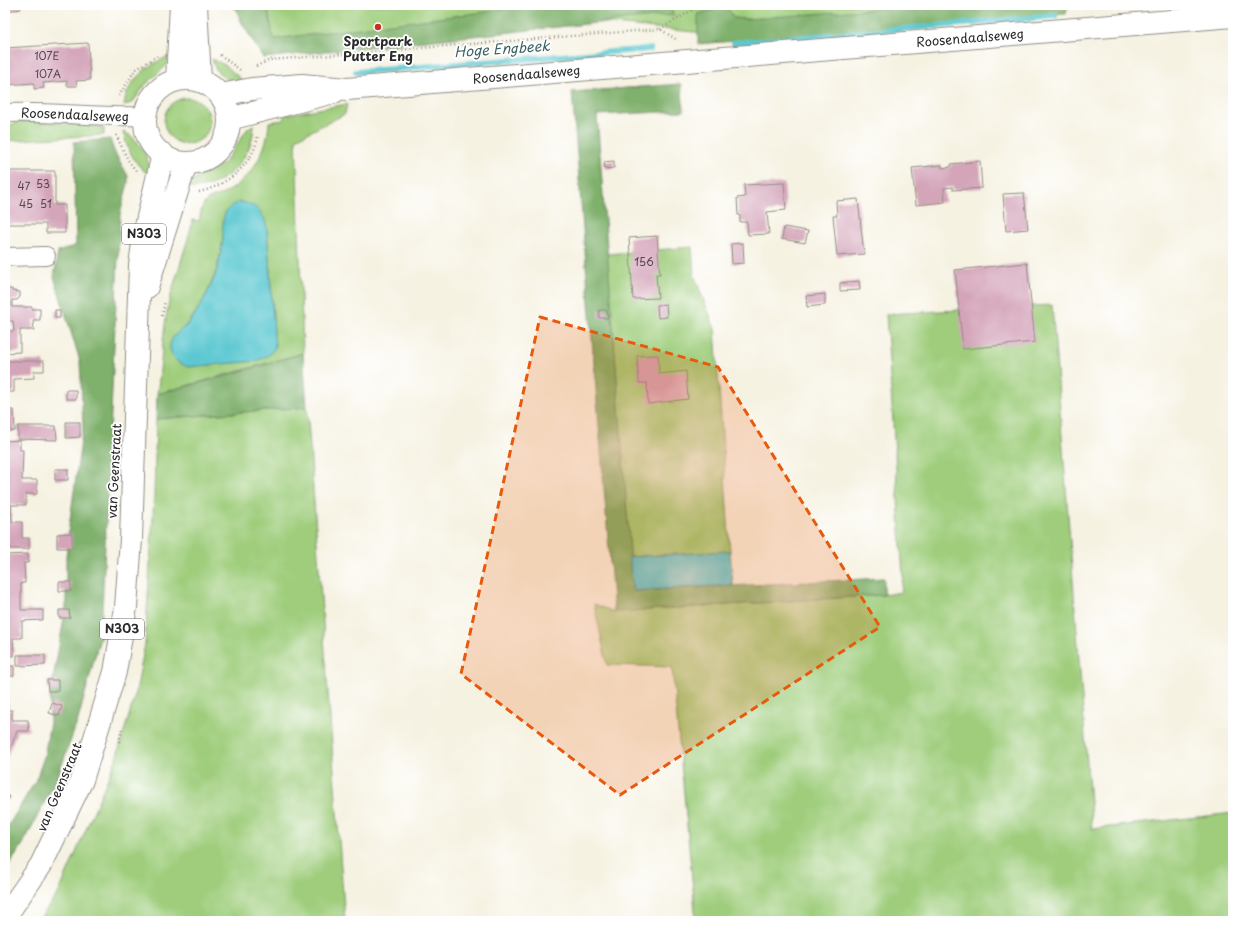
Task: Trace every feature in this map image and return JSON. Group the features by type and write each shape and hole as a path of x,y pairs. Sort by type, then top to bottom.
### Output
{"main road":[{"path":"177,80 181,5"},
{"path":"196,5 200,80"},
{"name":"Roosendaalseweg","path":"229,120 347,89 706,58 1233,16"},
{"path":"186,79 200,80 215,88 221,95 228,110 229,120 227,136 219,149 206,158 186,163 169,159 150,139 147,131 147,107 156,93 169,83 186,79"},
{"name":"Roosendaalseweg","path":"221,95 247,81 347,89"},
{"name":"van Geenstraat","path":"5,917 41,865 82,780 115,672 126,607 131,539 140,265 163,154"},
{"name":"van Geenstraat","path":"139,315 186,163"}],"street":[{"name":"Roosendaalseweg","path":"5,113 41,112 114,118 146,116"},
{"path":"5,257 46,256"}],"path":[{"path":"220,55 235,65 247,81 270,60 660,29 696,8"},
{"path":"660,29 706,58"},
{"path":"140,176 133,168 120,145 116,135 114,118 119,96 135,70 147,60 159,54"},
{"path":"197,193 224,183 245,164 258,138 260,112"}],"highlighted area":[{"path":"540,317 718,367 880,627 620,795 461,674"}],"green space":[{"path":"234,5 267,5 274,39 539,5 671,5 673,15 263,58 242,23"},
{"name":"Sportpark Putter Eng","path":"246,5 1069,5 724,35 564,19 263,58"},
{"path":"925,5 1068,5 1066,14 698,44 698,14 726,6 734,18 748,19"},
{"path":"170,56 166,66 145,85 133,102 124,106 129,89 134,81 146,69"},
{"path":"212,59 225,65 242,80 231,80 222,76 216,69"},
{"path":"681,84 684,111 597,115 633,591 884,578 884,595 614,612 572,92"},
{"path":"182,98 192,98 200,102 206,108 210,116 210,126 206,134 200,140 192,144 182,144 174,140 168,134 164,126 164,116 168,108 174,102"},
{"path":"347,104 345,114 296,139 303,353 157,394 169,302 193,220 199,221 202,208 208,200 233,188 249,173 256,164 265,144 269,122 283,120 284,115","holes":["267,228 275,348 256,361 230,363 173,338 192,317 207,292 218,264 223,236"]},
{"path":"18,121 82,124 104,128 104,135 5,141 5,128"},
{"path":"254,125 248,149 234,170 225,178 214,184 189,188 190,184 197,178 225,162 248,128"},
{"path":"123,132 134,139 143,150 150,169 150,176 132,157"},
{"path":"110,139 114,151 128,176 128,183 120,214 101,634 78,720 57,778 23,844 5,872 5,831 36,780 44,757 50,722 50,696 66,607 66,557 83,427 80,361 54,277 58,252 76,245 74,142"},
{"path":"692,247 694,275 715,329 730,551 629,557 607,254"},
{"path":"1052,305 1092,829 1233,813 1233,921 696,921 672,667 607,665 594,604 614,612 884,595 901,592 903,576 886,314"},
{"path":"303,353 307,407 156,419 157,394"},
{"path":"307,407 345,921 38,921 59,892 115,762 136,692 145,644 154,499 156,419"}],"water":[{"path":"240,202 255,207 264,217 266,222 275,348 269,355 256,361 188,367 178,362 173,357 170,350 170,343 179,331 192,319 210,287 219,263 223,239 224,216 229,208"},
{"path":"730,551 733,585 633,591 629,557"}],"building":[{"path":"5,5 20,5 21,9 5,11"},
{"path":"88,43 90,80 76,81 77,86 67,86 67,81 43,83 44,88 34,89 34,83 5,85 5,48"},
{"path":"5,161 9,161 9,171 55,171 55,205 65,205 65,233 46,233 46,224 5,224"},
{"path":"614,161 614,168 605,169 604,162"},
{"path":"980,161 982,188 953,190 953,187 944,188 945,202 916,205 912,168 942,165 942,168 951,167 951,164"},
{"path":"784,183 786,210 767,212 769,234 748,235 747,222 740,222 740,215 738,215 737,198 745,197 744,185"},
{"path":"1024,193 1028,229 1006,231 1003,194"},
{"path":"858,199 864,254 837,256 833,216 837,216 836,201"},
{"path":"784,227 808,231 805,243 782,239"},
{"path":"657,236 660,274 656,274 658,298 633,299 629,238"},
{"path":"743,243 744,263 732,264 731,244"},
{"path":"1027,263 1035,342 963,349 955,270"},
{"path":"859,281 860,290 840,291 840,283"},
{"path":"5,289 12,289 12,291 20,292 20,297 17,300 12,300 12,307 32,307 32,309 40,309 40,320 33,320 34,330 20,330 20,352 5,353 5,331 14,331 13,321 7,321 7,312 5,312"},
{"path":"825,294 825,305 807,307 806,296"},
{"path":"666,304 667,317 658,318 657,305"},
{"path":"55,310 60,310 60,318 55,318"},
{"path":"599,310 607,310 608,318 599,318"},
{"path":"658,355 659,374 686,371 688,399 648,404 647,383 639,383 637,356"},
{"path":"5,361 44,361 44,371 34,371 34,378 14,379 14,392 5,392"},
{"path":"66,390 76,390 76,399 66,399"},
{"path":"5,410 14,410 15,431 5,431"},
{"path":"66,422 80,422 80,437 66,438"},
{"path":"18,426 56,426 57,440 18,439"},
{"path":"20,440 20,450 23,450 22,480 37,480 37,494 26,494 26,505 11,505 12,522 22,522 22,538 29,538 29,549 5,549 5,441"},
{"path":"55,469 68,469 68,480 55,480"},
{"path":"72,533 72,548 57,548 57,534"},
{"path":"28,554 28,563 24,563 25,583 21,583 21,610 43,610 43,620 22,621 22,638 13,638 14,656 5,657 5,555"},
{"path":"59,582 71,582 71,591 59,591"},
{"path":"59,610 69,610 70,618 59,618"},
{"path":"17,655 45,655 45,665 17,666"},
{"path":"5,666 14,666 14,676 7,676 8,710 12,710 12,720 28,720 29,731 17,731 5,763"},
{"path":"47,680 58,680 58,691 48,691"},
{"path":"52,703 62,706 59,716 49,713"},
{"path":"5,793 10,797 5,803"}],"waterway":[{"name":"Hoge Engbeek","path":"734,43 1055,16"},
{"name":"Hoge Engbeek","path":"356,72 650,49"}],"place":[{"name":"Sportpark Putter Eng","path":"378,27"}]}
